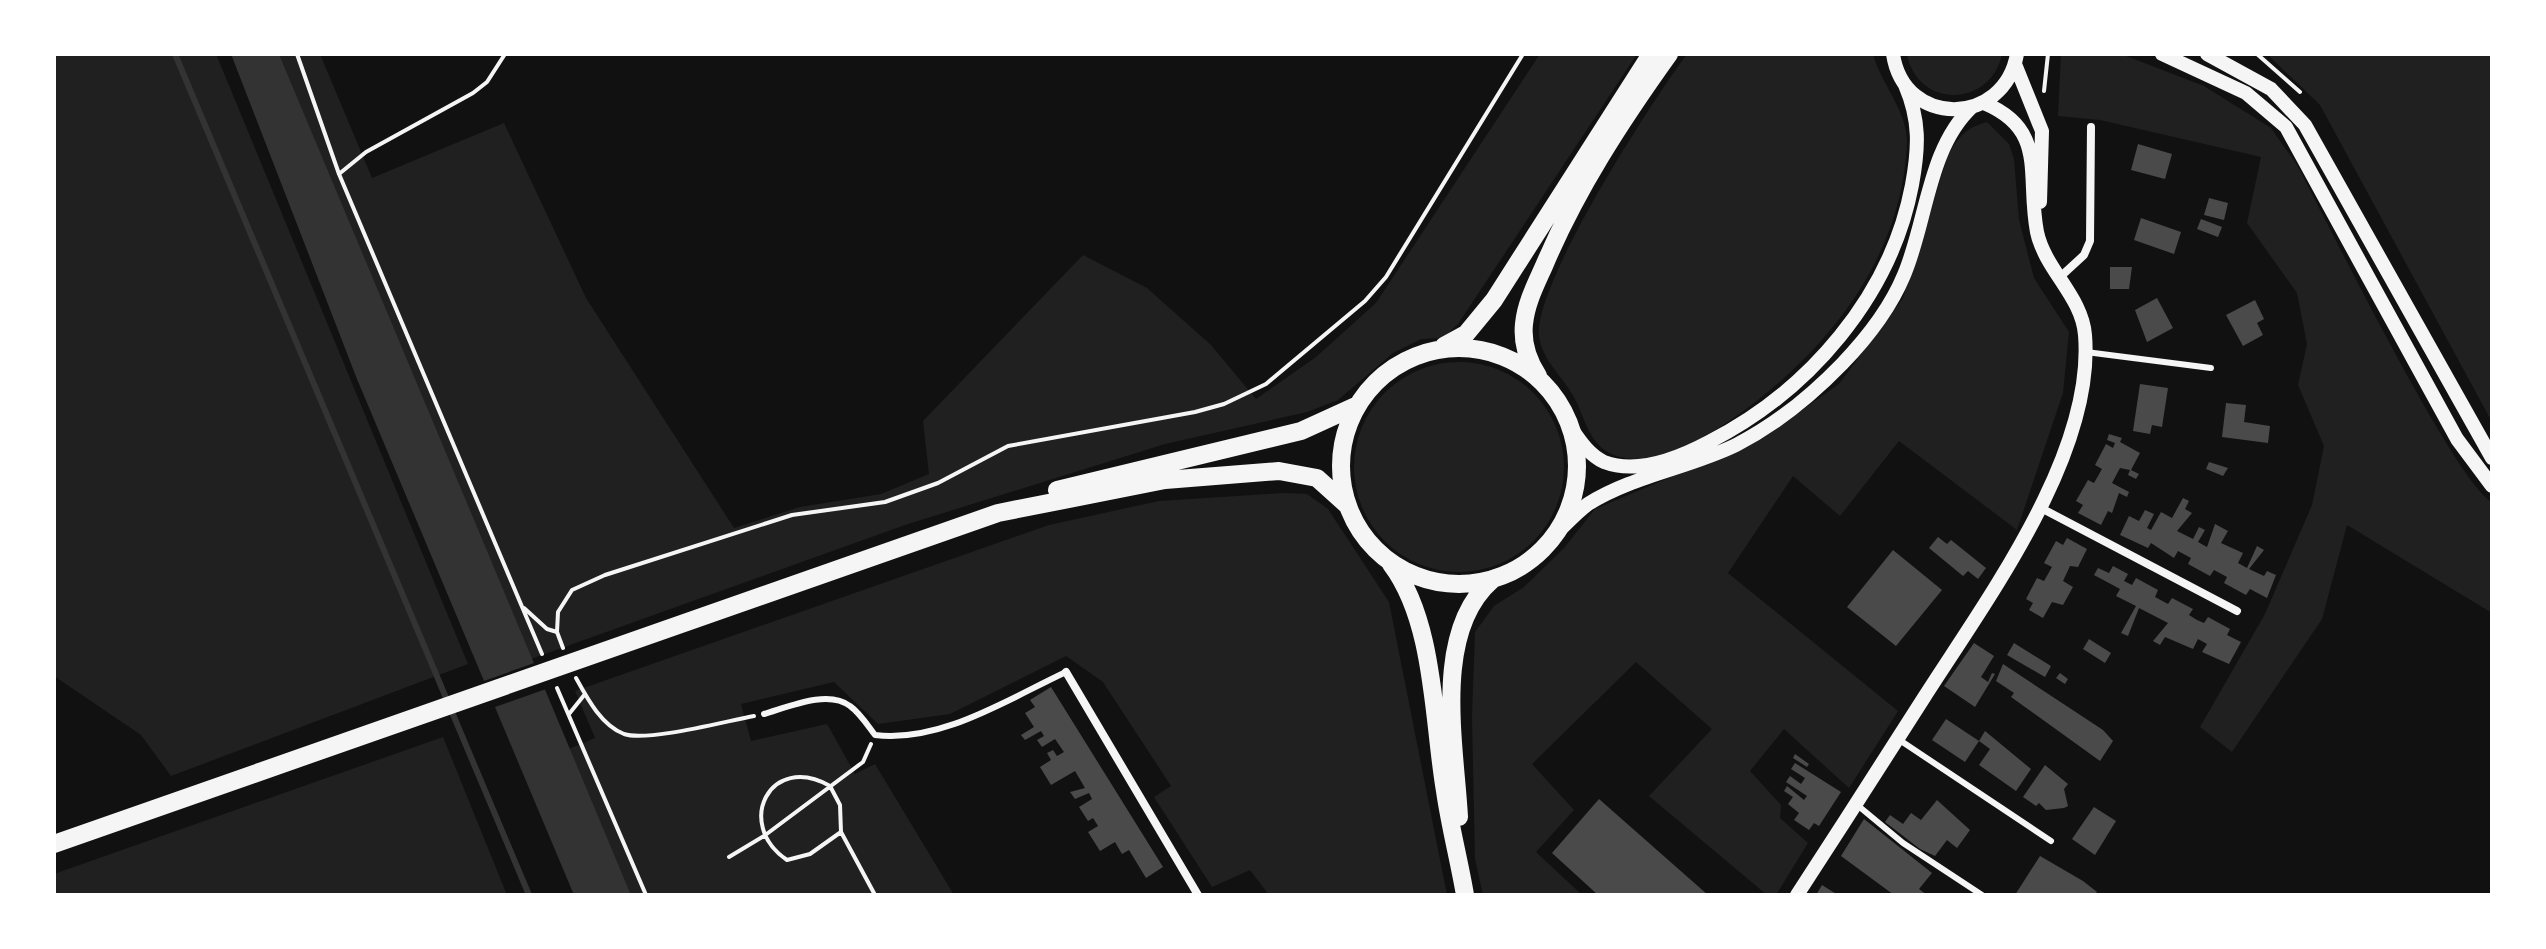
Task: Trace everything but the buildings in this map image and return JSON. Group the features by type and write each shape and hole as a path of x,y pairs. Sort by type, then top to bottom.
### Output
{"highway":[{"path":"1348,506 1342,475 1342,454 1350,423 1359,404 1390,371 1466,334 1484,313 1651,54"},
{"path":"1541,382 1529,361 1523,335 1535,287 1585,183 1669,54"},
{"path":"1387,559 1406,571 1437,582 1470,584 1492,580 1525,565 1557,533 1570,508 1576,482 1577,454 1571,428 1559,403 1541,382 1520,365 1494,354 1468,348 1431,351"},
{"path":"54,844 1077,484 1301,431 1359,404"},
{"path":"998,513 1165,480 1279,471 1317,478 1348,506 1367,539 1402,579 1417,612 1445,792 1465,895"},
{"path":"1461,867 1455,649 1465,611 1492,580"}],"street":[{"path":"1571,428 1602,461 1632,466 1666,461 1737,427 1776,400 1812,367 1877,283 1898,238 1918,151 1918,119 1893,54"},
{"path":"2162,54 2246,93 2286,127 2457,439 2492,486"},
{"path":"2207,54 2271,89 2305,125 2492,458"},
{"path":"1557,533 1589,503 1696,462 1764,429 1842,364 1873,329 1896,293 1943,151 1957,124 2003,87 2016,59"},
{"path":"2016,59 2042,131 2038,234"},
{"path":"1797,895 1999,578 2039,507 2057,471 2077,414 2086,352 2080,313 2058,278 2038,234 2027,139 2014,119 1978,105 1935,107 1905,85"},
{"path":"2058,278 2084,255 2090,241 2091,127"},
{"path":"2039,507 2237,611"},
{"path":"1066,672 1198,895"}],"lane":[{"path":"2086,352 2211,368"},
{"path":"764,714 818,700 837,699 851,706 875,735 903,738 972,716 1066,672"},
{"path":"1898,739 2051,841"},
{"path":"1856,804 1903,843 1982,895"}],"path":[{"path":"297,54 339,174 545,661"},
{"path":"339,174 366,152 487,82 505,54"},
{"path":"566,655 557,632 558,612 572,590 605,575 792,515 885,502 938,483 1008,446 1195,412 1258,389 1347,319 1386,277 1523,54"},
{"path":"2047,79 2048,54"},
{"path":"522,607 547,629 557,632"},
{"path":"571,666 585,694 604,721 626,735 659,734 764,714"},
{"path":"551,674 646,895"},
{"path":"568,714 585,694"},
{"path":"729,857 764,836 863,762 875,735"},
{"path":"841,832 810,854 787,860 774,851 764,836 762,802 776,784 805,777 830,786 840,805 841,832 875,895"}],"shaded area":[{"path":"54,54 216,54 468,664 171,776 141,735 54,676"},
{"path":"231,54 279,54 631,895 574,895 357,379"},
{"path":"279,54 320,54 372,178 504,123 586,298 734,528 800,507 881,494 929,474 923,421 1083,255 1147,288 1211,345 1256,399 1316,357 1376,303 1540,54 1637,54 1458,324 1443,338 1421,339 1393,353 1338,400 1307,412 1165,444 905,525 531,659"},
{"path":"1687,54 1873,54 1899,109 1906,132 1902,186 1874,265 1826,335 1797,365 1766,394 1709,434 1653,457 1625,458 1606,451 1589,431 1573,395 1544,353 1539,335 1543,310 1575,235 1598,192"},
{"path":"1907,54 2002,54 1995,72 1984,85 1954,95 1925,85 1914,72"},
{"path":"2061,54 2121,54 2204,86 2271,128 2297,165 2450,449 2474,484 2492,502 2492,613 2347,525 2322,619 2232,752 2200,727 2265,614 2312,505 2324,446 2298,385 2307,344 2297,293 2247,223 2261,157 2100,120 2058,116"},
{"path":"2267,54 2492,54 2492,422 2320,105"},
{"path":"1987,122 2009,144 2014,159 2019,220 2034,278 2069,332 2063,393 2017,530 1899,441 1840,516 1793,476 1728,573 1898,711 1849,788 1784,729 1750,771 1781,805 1780,818 1808,843 1776,895 1767,895 1649,796 1712,729 1636,662 1532,764 1574,810 1536,852 1582,895 1483,895 1475,859 1472,717 1475,632 1494,606 1524,587 1564,548 1595,509 1761,439 1839,384 1903,298 1947,158 1958,139"},
{"path":"1459,362 1499,370 1533,393 1556,427 1564,467 1556,507 1533,541 1499,564 1459,572 1419,564 1385,541 1362,507 1354,467 1362,427 1385,393 1419,370"},
{"path":"1307,494 1328,509 1389,602 1447,895 1269,895 1250,870 1212,887 1154,797 1171,786 1103,682 1066,656 950,714 878,724 834,682 741,704 751,741 827,724 855,774 875,764 954,895 631,895 569,749 595,738 575,691 1049,525 1159,501"},
{"path":"443,737 507,895 54,895 54,874"}],"pier":[{"path":"537,662 549,688 492,708 481,682"}],"waterway":[{"path":"175,54 529,895"}]}
